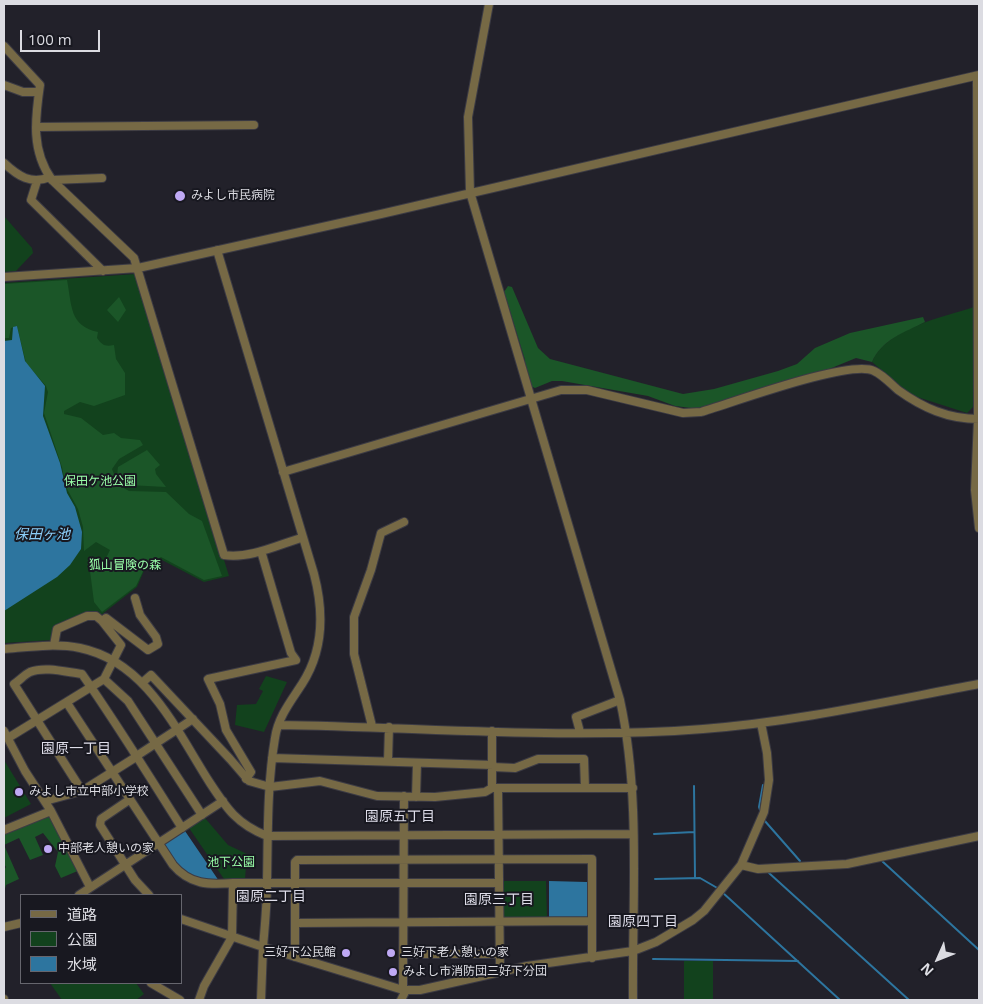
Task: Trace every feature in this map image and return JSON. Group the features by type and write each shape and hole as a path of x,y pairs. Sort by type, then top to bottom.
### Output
{"street":[{"path":"489,4 468,117 470,192 529,398 620,700 627,732 632,788 633,1000"},
{"path":"4,46 40,85 36,127 37,151 43,168 51,179 134,258 224,555 233,556 261,550 302,538"},
{"path":"4,277 138,268 978,76 978,419 975,490 979,528"},
{"path":"4,85 23,92 39,92"},
{"path":"36,127 254,125"},
{"path":"4,163 23,178 37,181 102,178"},
{"path":"37,181 31,200 104,271"},
{"path":"217,250 318,590 321,616 320,633 312,665 285,709 275,734 267,836 267,883 261,1000"},
{"path":"283,472 561,390 587,390 683,413 701,412 832,372 857,368 873,370 915,402 930,409 959,418 978,419"},
{"path":"372,726 354,654 354,617 371,570 381,533 404,522"},
{"path":"261,550 291,653 296,660"},
{"path":"102,621 106,618 148,650 158,644 140,615 136,598"},
{"path":"54,645 57,629 88,616 96,616 102,621 121,645 104,680 37,721 6,735 25,771 45,801 90,887"},
{"path":"4,649 54,645 78,648 114,660 143,682 223,802 239,822 267,836 632,834"},
{"path":"246,779 250,772 226,730 220,704 208,679 296,660 312,665"},
{"path":"82,791 14,684 30,672 53,670 82,674 182,828"},
{"path":"143,682 151,675 246,779 270,788 320,781 377,796 416,797 485,792 495,788 632,788"},
{"path":"104,680 128,700 202,815"},
{"path":"279,725 580,732 703,729 761,723 979,684"},
{"path":"580,732 576,717 620,700"},
{"path":"67,703 173,865 190,880 211,885 234,883 402,884 499,882"},
{"path":"45,801 82,791 193,719"},
{"path":"182,919 263,947 404,990 435,988 500,972 560,961 633,951 656,942 693,920 704,911 741,865 764,812 769,780 767,754 761,723"},
{"path":"388,761 389,727"},
{"path":"492,731 499,836 500,972"},
{"path":"272,758 388,761 515,768 538,759 584,759 585,788"},
{"path":"416,763 416,797"},
{"path":"400,1000 404,990 402,860 404,796"},
{"path":"129,800 101,819 100,823 124,864 147,894"},
{"path":"80,894 124,864 223,802"},
{"path":"4,830 50,811"},
{"path":"741,865 758,869 847,864 979,836"},
{"path":"295,957 295,862 297,860 592,859 592,958"},
{"path":"199,1000 204,986 232,937 234,883"},
{"path":"296,923 592,921"},
{"path":"4,927 20,923"},
{"path":"404,954 499,954"},
{"path":"154,984 180,1000"}],"green space":[{"path":"4,216 32,248 33,253 16,271 4,272"},
{"name":"保田ケ池公園","path":"136,274 229,576 204,582 160,559 146,566 137,587 101,615 98,611 68,623 52,640 4,643 4,283"},
{"name":"狐山冒険の森","path":"67,280 71,306 77,320 89,329 98,332 97,338 102,344 106,346 114,345 116,359 125,373 125,395 94,406 80,402 64,411 64,414 81,418 103,435 114,433 121,438 140,440 143,445 119,459 112,469 118,485 129,491 166,492 189,514 202,521 222,576 204,580 161,557 146,565 136,586 102,612 94,602 90,571 96,565 102,566 110,550 96,542 84,551 83,527 78,509 66,487 62,467 44,413 48,392 46,386 26,363 17,326 11,328 9,338 4,338 4,284"},
{"path":"508,286 512,287 538,348 550,359 683,394 714,389 778,371 797,364 815,348 850,333 923,317 925,322 887,342 876,354 872,362 856,358 817,374 699,409 675,406 648,396 562,381 552,381 535,388 530,386 523,361 525,360 504,292"},
{"path":"119,297 126,310 118,322 107,310"},
{"path":"974,307 973,407 967,413 911,395 872,362 889,341 902,333 932,320"},
{"path":"147,450 160,465 155,469 156,474 166,487 128,485 119,479 118,467"},
{"path":"266,676 287,682 264,732 235,725 237,705 256,704 263,691 259,689"},
{"path":"4,760 31,804 4,818"},
{"path":"49,815 80,870 61,878 55,866 58,852 43,833 35,837 43,855 30,860 19,838 4,845 4,833"},
{"name":"池下公園","path":"205,818 228,845 247,854 245,879 224,879 189,828"},
{"path":"4,845 19,879 6,885 4,892 4,870 6,867 4,864"},
{"path":"502,881 546,881 547,919 503,919"},
{"path":"684,961 713,961 713,1000 684,1000"},
{"path":"51,984 137,984 144,994 136,1000 62,1000"}],"water":[{"name":"保田ヶ池","path":"17,326 25,361 45,386 43,416 60,463 67,493 75,507 82,532 81,549 70,565 57,577 4,611 4,341 12,340 13,327"},
{"path":"185,831 219,881 199,879 185,872 163,845"},
{"path":"549,881 587,882 588,919 549,918"}],"waterway":[{"path":"761,813 759,807 763,785"},
{"path":"694,786 695,878"},
{"path":"764,820 800,861"},
{"path":"654,834 694,832"},
{"path":"882,861 979,950"},
{"path":"769,873 909,1000"},
{"path":"655,879 700,878 719,889"},
{"path":"722,892 840,1000"},
{"path":"653,959 798,961"}],"place":[{"name":"みよし市民病院","path":"180,196"},
{"name":"みよし市立中部小学校","path":"19,792"},
{"name":"中部老人憩いの家","path":"48,849"},
{"name":"三好下公民館","path":"346,953"},
{"name":"三好下老人憩いの家","path":"391,953"},
{"name":"みよし市消防団三好下分団","path":"393,972"}],"district":[{"name":"園原一丁目","path":"76,749"},
{"name":"園原五丁目","path":"400,817"},
{"name":"園原二丁目","path":"271,897"},
{"name":"園原三丁目","path":"499,900"},
{"name":"園原四丁目","path":"643,922"}]}
